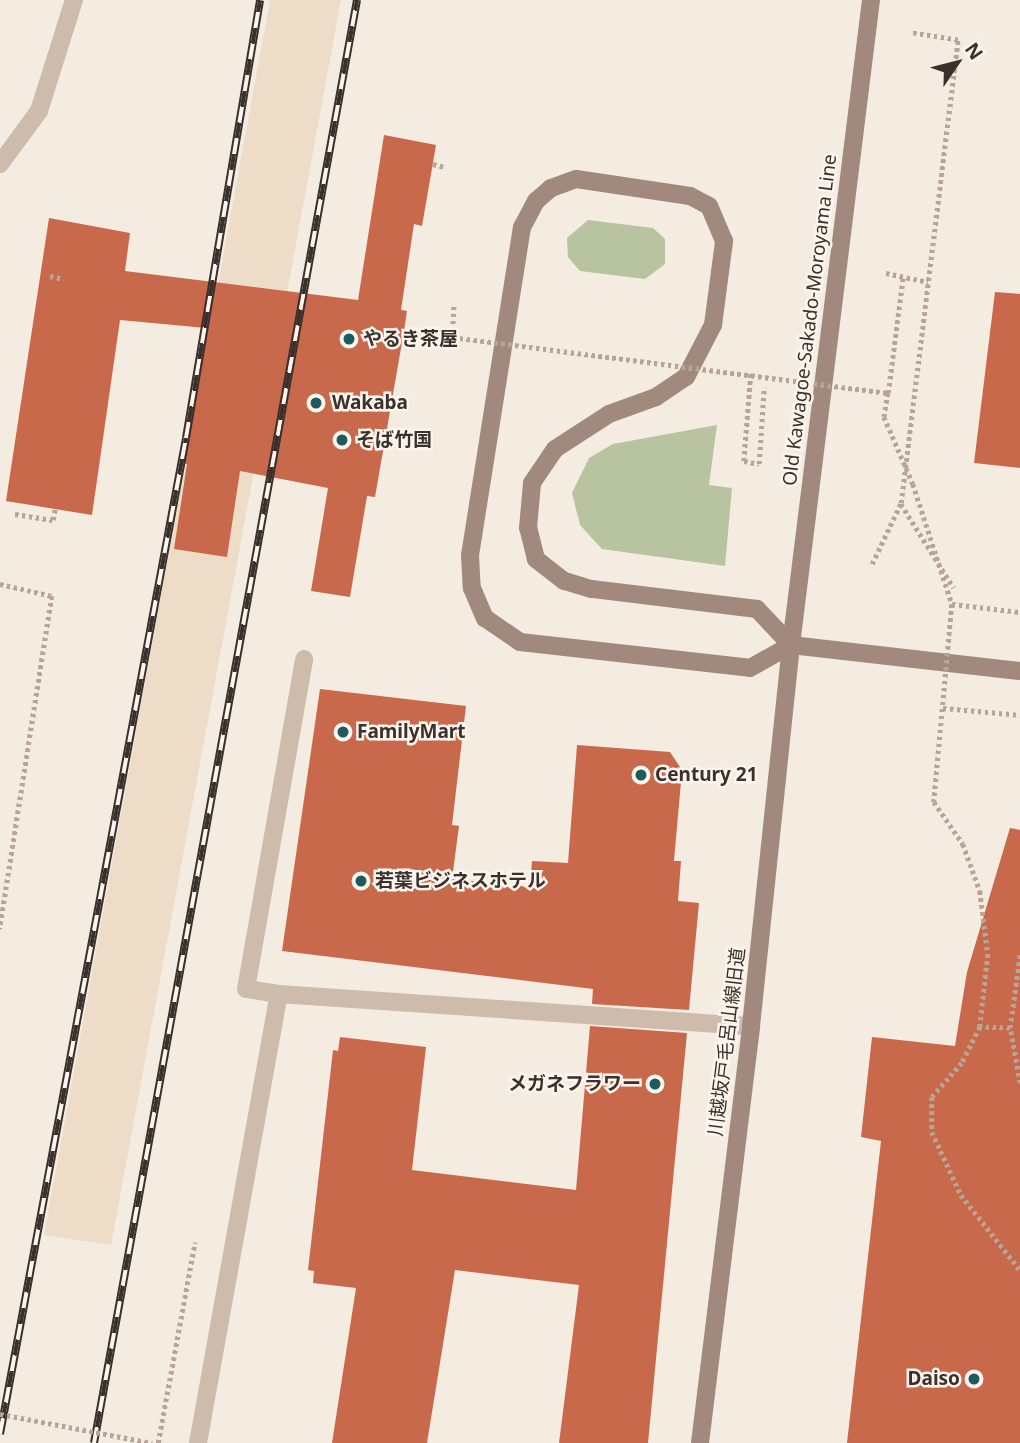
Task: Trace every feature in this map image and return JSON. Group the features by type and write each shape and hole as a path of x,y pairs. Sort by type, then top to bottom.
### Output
{"street":[{"path":"0,164 39,111 74,0"},
{"name":"Old Kawagoe-Sakado-Moroyama Line","path":"790,645 871,0"},
{"path":"0,138 23,134"},
{"path":"790,645 757,610 591,589 564,581 537,559 528,528 532,483 555,449 609,414 656,397 687,377 713,325 724,241 709,206 690,196 576,179 551,188 536,201 522,227 470,555 472,588 485,618 520,642 750,668 790,645 1020,671"},
{"name":"川越坂戸毛呂山線旧道","path":"700,1443 751,1026 790,645"},
{"path":"304,659 246,989 279,994 751,1026"},
{"path":"198,1443 279,994"}],"path":[{"path":"872,564 901,503 958,40 912,33"},
{"path":"433,164 444,167"},
{"path":"886,272 928,282"},
{"path":"50,276 64,279"},
{"path":"903,277 884,417 913,484 952,604 934,802 963,844 980,891 988,954 980,1027 962,1063 932,1097 932,1132 961,1195 1020,1270"},
{"path":"452,338 454,305"},
{"path":"404,331 888,393"},
{"path":"751,374 744,461 759,464 764,387"},
{"path":"901,503 954,588"},
{"path":"15,514 53,520 55,509"},
{"path":"0,584 52,596 0,929"},
{"path":"952,604 1020,612"},
{"path":"943,708 1020,715"},
{"path":"1020,954 1010,1028 1020,1083"},
{"path":"980,1027 1010,1028"},
{"path":"158,1443 195,1242"},
{"path":"0,1414 152,1443"}],"green space":[{"path":"588,220 653,228 665,239 665,264 645,279 580,271 568,257 567,238"},
{"path":"717,425 709,485 732,488 725,566 602,549 580,525 572,493 589,458 613,444"}],"shaded area":[{"path":"270,0 341,0 111,1245 44,1235"}],"building":[{"path":"384,135 436,145 422,226 414,224 401,310 407,311 404,331 375,497 367,496 350,597 311,591 328,488 240,471 227,557 174,549 187,464 182,463 206,328 120,320 92,515 6,501 49,218 130,233 125,271 358,300"},
{"path":"995,292 1020,294 1020,468 974,463"},
{"path":"320,689 466,706 452,825 459,826 452,879 530,887 532,861 568,863 577,745 670,752 682,770 674,861 681,861 678,901 699,903 689,1010 592,1004 593,989 282,951"},
{"path":"1010,828 1020,830 1020,1443 847,1443 881,1141 861,1137 872,1037 955,1046 967,972"},
{"path":"590,1026 687,1033 648,1443 559,1443 579,1285 455,1270 427,1443 332,1443 356,1288 313,1283 314,1271 308,1270 333,1050 338,1051 340,1037 426,1047 412,1170 576,1190"}],"railway":[{"path":"0,1434 186,438 260,0"},
{"path":"94,1443 357,0"}],"place":[{"name":"やるき茶屋","path":"349,339"},
{"name":"Wakaba","path":"316,403"},
{"name":"そば竹国","path":"342,440"},
{"name":"FamilyMart","path":"343,732"},
{"name":"Century 21","path":"641,775"},
{"name":"若葉ビジネスホテル","path":"361,881"},
{"name":"メガネフラワー","path":"655,1084"},
{"name":"Daiso","path":"974,1379"}]}
